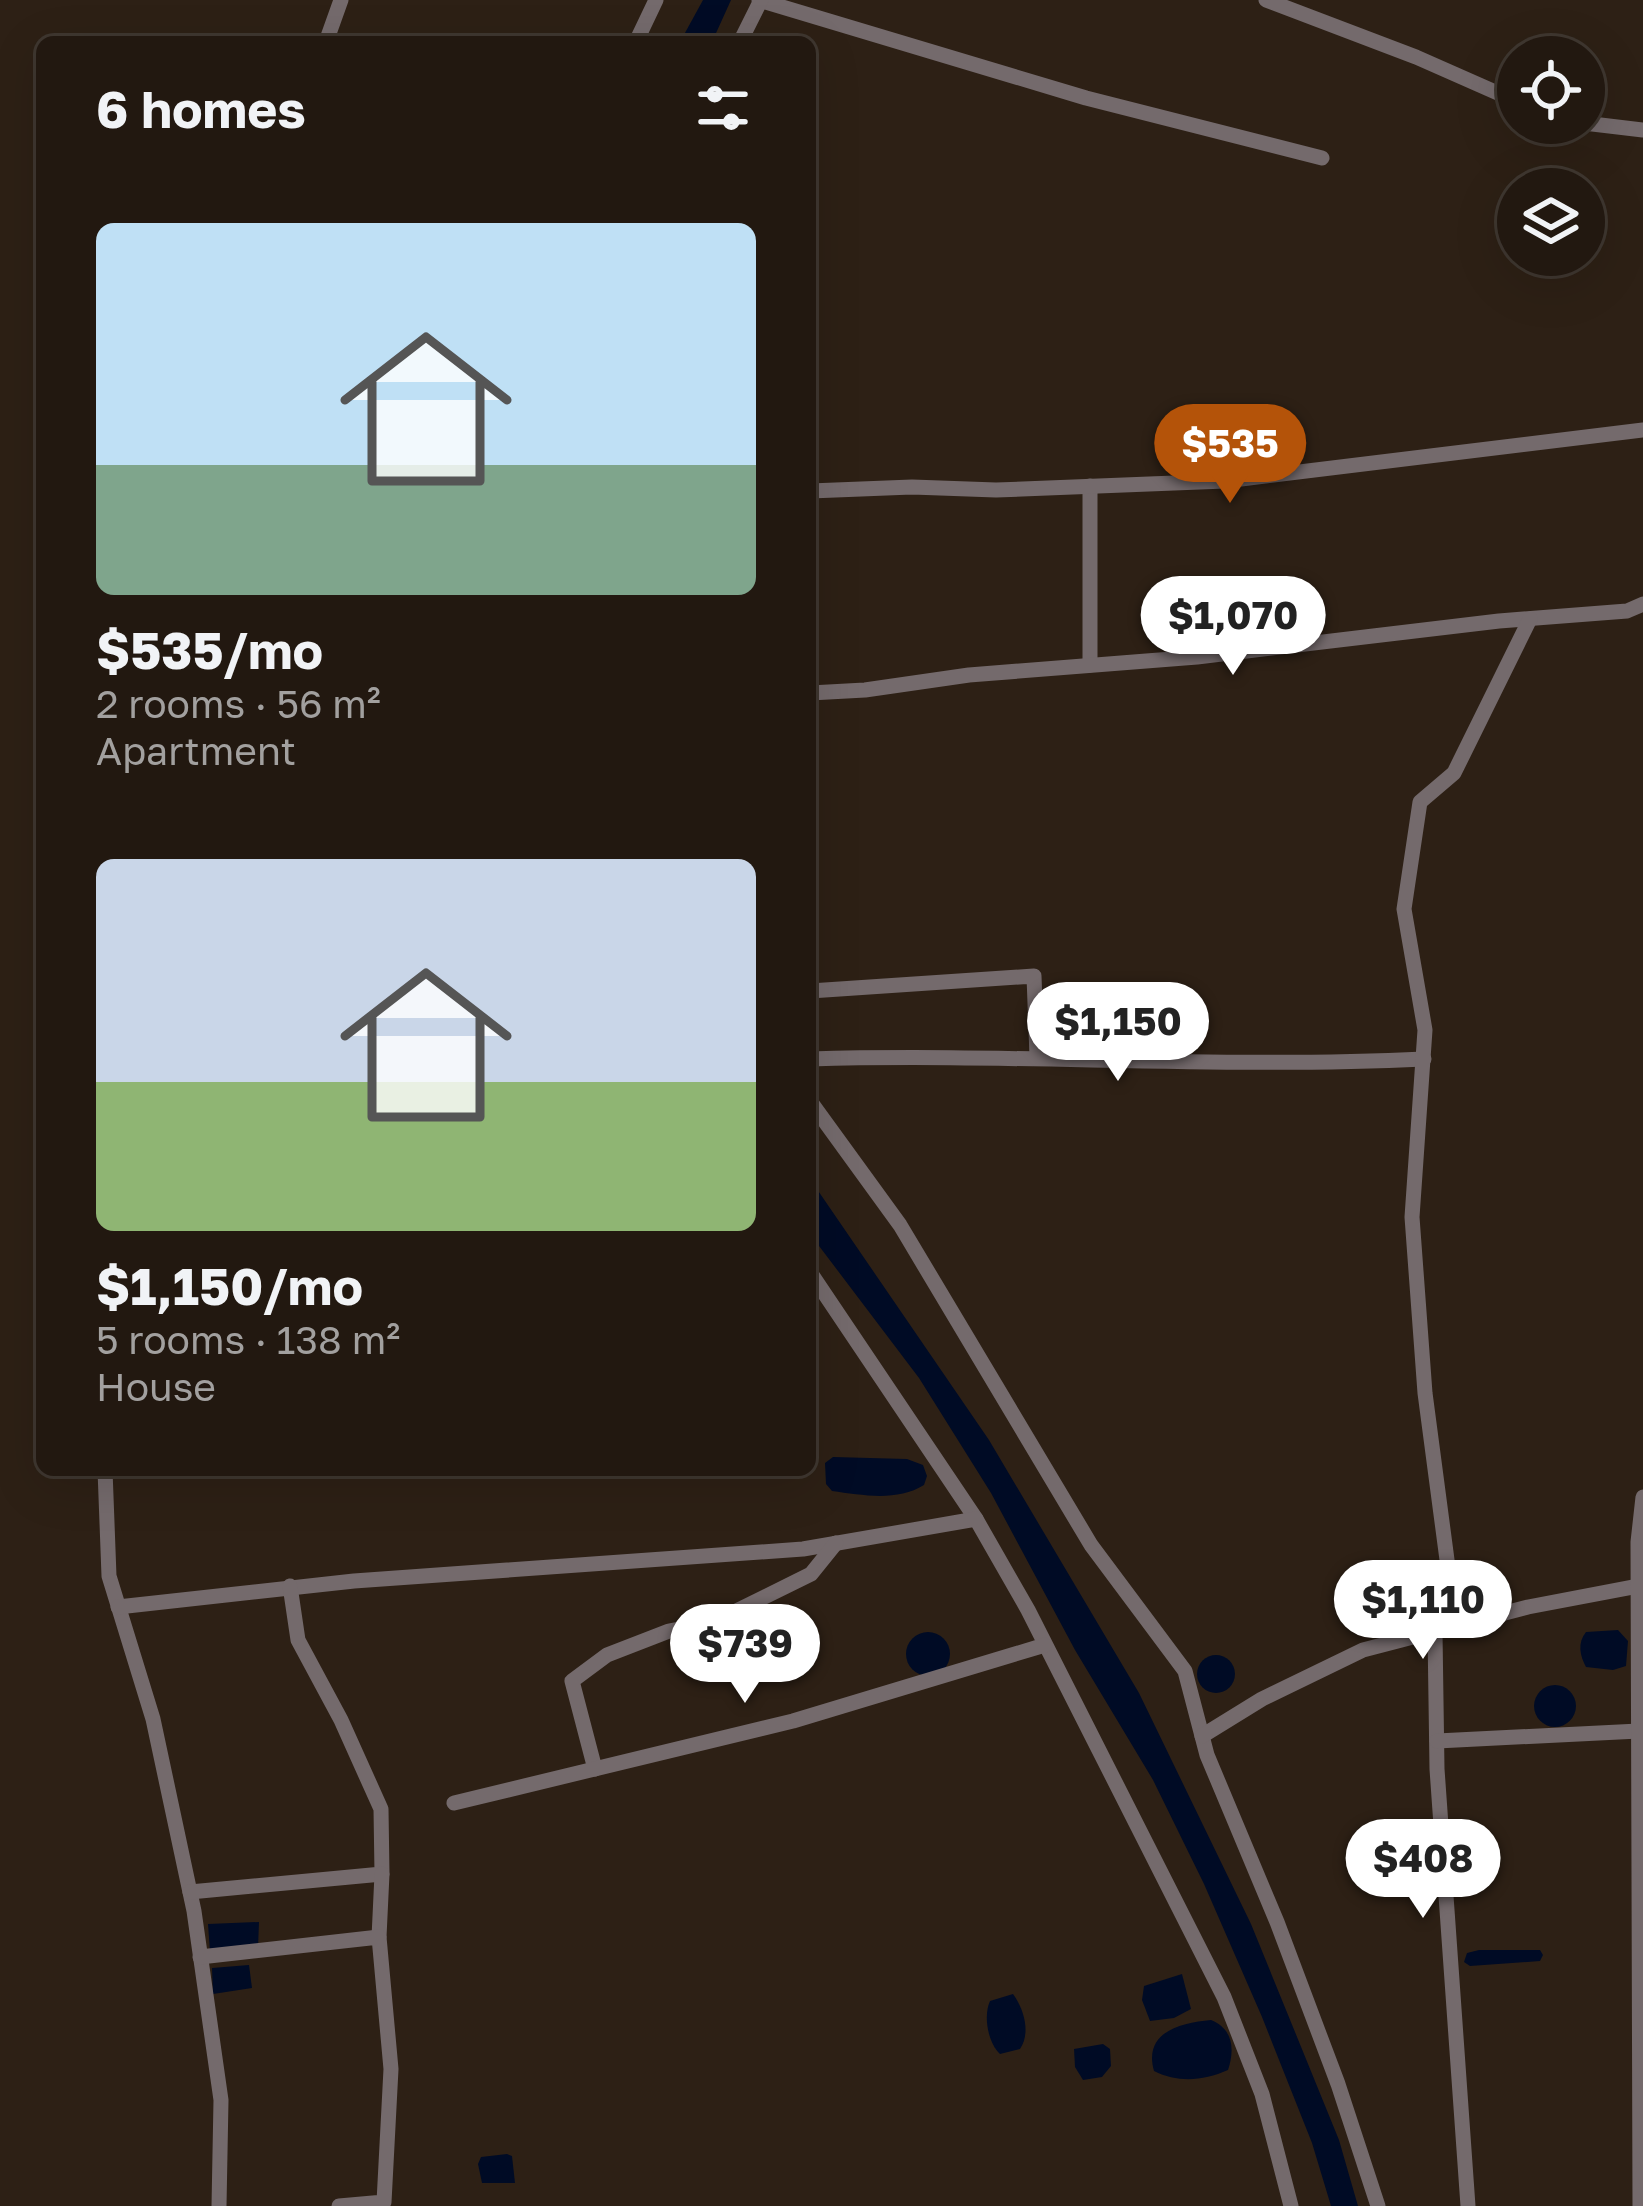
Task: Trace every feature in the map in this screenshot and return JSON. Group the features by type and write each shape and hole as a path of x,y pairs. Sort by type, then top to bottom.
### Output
{"street":[{"path":"328,36 341,0"},
{"path":"639,36 656,0"},
{"path":"743,36 760,0 1086,98 1322,158"},
{"path":"1266,0 1497,93"},
{"path":"1605,125 1643,130"},
{"path":"816,491 1226,481 1643,430"},
{"path":"1090,486 1090,665"},
{"path":"816,692 1327,644 1627,610 1643,604"},
{"path":"1456,1628 1425,1393 1412,1217 1425,1030 1404,909 1420,802 1454,773 1529,619"},
{"path":"816,991 1034,976 1037,1057"},
{"path":"816,1059 1037,1057 1340,1063 1424,1059"},
{"path":"816,1109 900,1226 1091,1545 1185,1671 1229,1817 1277,1922 1378,2206"},
{"path":"816,1281 976,1519 1046,1646 1224,1997 1262,2094 1291,2206"},
{"path":"105,1476 109,1576 153,1719 190,1892 221,2100 219,2206"},
{"path":"1640,2206 1641,1585 1637,1542 1643,1497"},
{"path":"118,1607 290,1586 803,1549 976,1519"},
{"path":"595,1769 572,1681 608,1655 668,1631 714,1622 811,1574 836,1544"},
{"path":"1202,1736 1262,1699 1363,1650 1528,1606 1641,1585"},
{"path":"290,1586 298,1640 381,1809 379,1936 391,2069 384,2202 339,2206"},
{"path":"1435,1633 1437,1741 1468,2206"},
{"path":"454,1803 793,1721 1046,1646"},
{"path":"1437,1741 1640,1731"},
{"path":"190,1892 382,1874"},
{"path":"200,1957 379,1936"}],"water":[{"path":"703,0 731,0 715,36 683,36"},
{"path":"816,1188 989,1440 1139,1693 1251,1924 1339,2140 1358,2206 1331,2206 1312,2143 1262,2017 1153,1780 1075,1650 991,1493 919,1378 816,1242"},
{"path":"833,1457 907,1459 923,1465 927,1476 924,1485 902,1494 832,1491 826,1484 825,1463"},
{"path":"1618,1630 1628,1641 1626,1666 1613,1670 1586,1667 1580,1649 1586,1632"},
{"path":"928,1632 943,1639 950,1654 943,1669 928,1676 913,1669 906,1654 913,1639"},
{"path":"1216,1655 1229,1661 1235,1674 1229,1687 1216,1693 1203,1687 1197,1674 1203,1661"},
{"path":"1555,1685 1570,1691 1576,1706 1570,1721 1555,1727 1540,1721 1534,1706 1540,1691"},
{"path":"259,1922 258,1948 210,1952 208,1924"},
{"path":"1540,1950 1543,1955 1540,1961 1470,1966 1464,1962 1467,1953"},
{"path":"249,1965 252,1988 213,1994 212,1968"},
{"path":"1182,1974 1191,2009 1174,2018 1150,2021 1142,2000 1144,1986"},
{"path":"1013,1994 1023,2014 1025,2036 1020,2049 1000,2054 990,2036 988,2007 990,2001"},
{"path":"1211,2020 1224,2029 1230,2041 1228,2070 1191,2079 1154,2071 1152,2058 1159,2039 1176,2027"},
{"path":"1103,2044 1110,2049 1111,2066 1102,2077 1083,2080 1075,2067 1074,2049"},
{"path":"512,2156 515,2183 482,2183 481,2157"}]}
